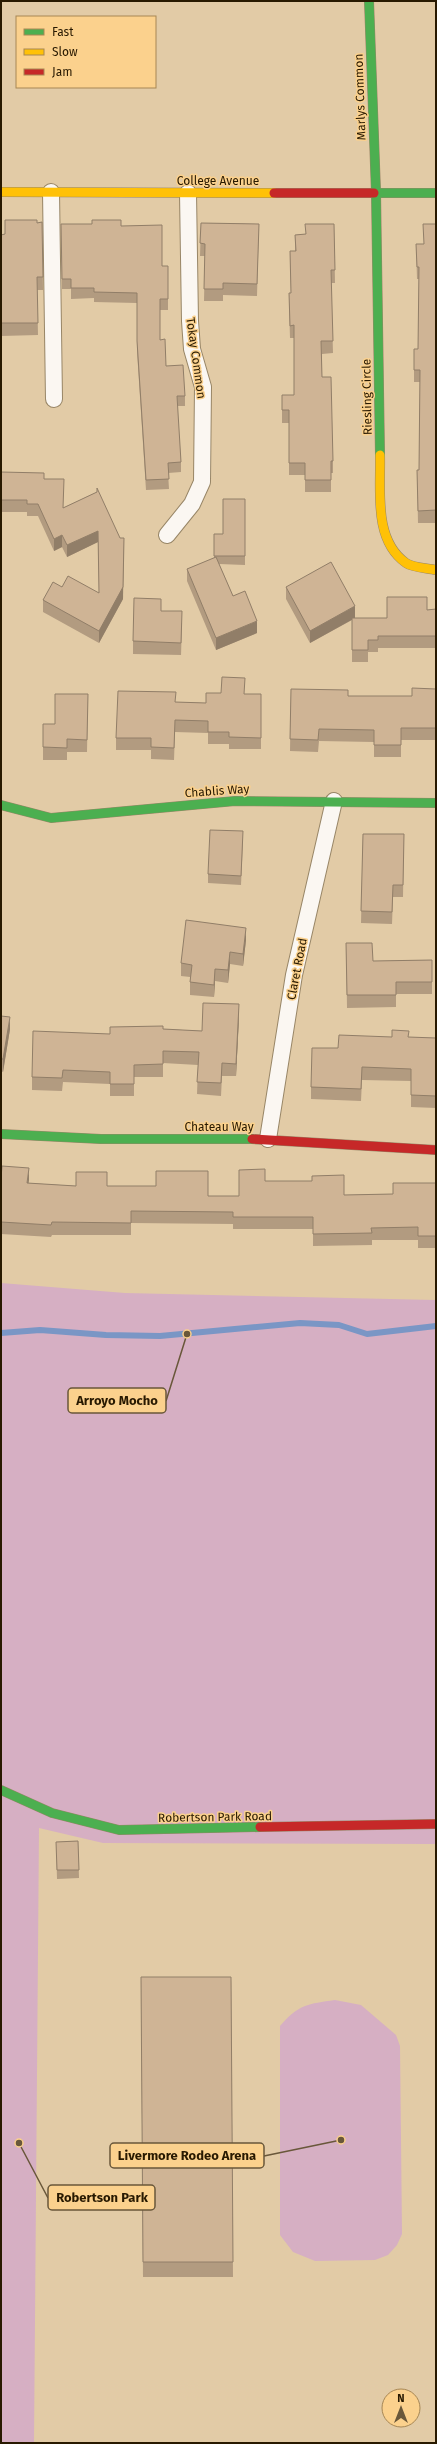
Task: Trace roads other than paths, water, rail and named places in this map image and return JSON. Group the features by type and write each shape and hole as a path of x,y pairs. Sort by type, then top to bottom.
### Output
{"street":[{"name":"Marlys Common","path":"369,1 376,192"},
{"name":"College Avenue","path":"1,192 436,193"},
{"path":"51,192 54,399"},
{"name":"Riesling Circle","path":"376,192 381,519 390,546 407,564 436,570"},
{"name":"Tokay Common","path":"167,535 192,504 202,482 202,387 192,349 190,321 188,193"},
{"name":"Chablis Way","path":"1,805 51,818 235,800 436,802"},
{"name":"Claret Road","path":"268,1139 294,975 334,800"},
{"name":"Chateau Way","path":"1,1134 57,1139 268,1139 399,1150 436,1150"},
{"name":"Robertson Park Road","path":"1,1790 52,1813 119,1830 436,1824"}],"waterway":[{"path":"1,1333 40,1330 106,1335 160,1336 300,1323 339,1325 367,1334 436,1326"}],"place":[{"name":"Arroyo Mocho","path":"187,1334"},
{"name":"Livermore Rodeo Arena","path":"341,2140"},
{"name":"Robertson Park","path":"19,2143"}]}
